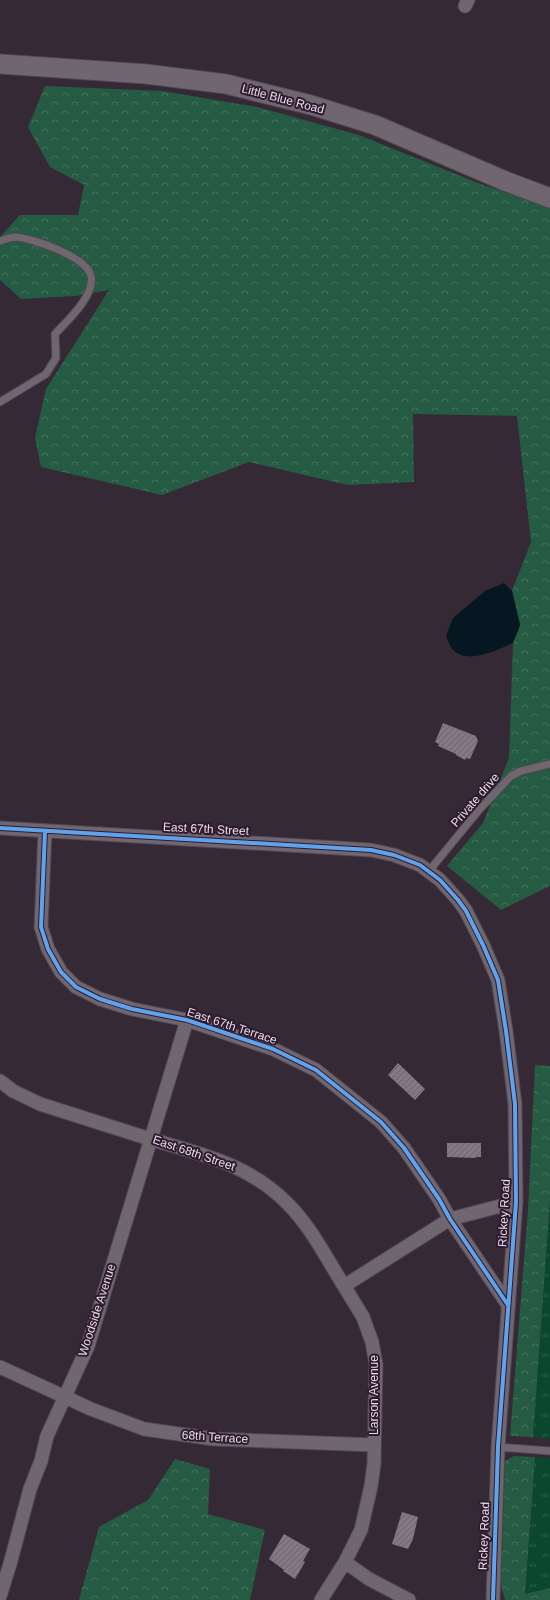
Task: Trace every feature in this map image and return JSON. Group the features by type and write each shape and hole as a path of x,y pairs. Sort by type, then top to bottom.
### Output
{"street":[{"name":"Little Blue Road","path":"0,64 146,74 226,84 311,105 375,125 505,181 550,198"},
{"name":"East 67th Street","path":"0,828 347,847 372,850 410,860"},
{"name":"East 67th Terrace","path":"45,831 41,927 48,949 61,972 76,987 100,999 132,1009 187,1020 273,1049 316,1070 381,1122 408,1154 508,1305"},
{"name":"Rickey Road","path":"410,860 429,871 449,890 466,911 498,980 510,1059 515,1104 516,1202 498,1448 493,1600"},
{"name":"Woodside Avenue","path":"0,1596 30,1489 41,1461 47,1436 88,1346 187,1020"},
{"name":"East 68th Street","path":"0,1081 13,1091 40,1104 225,1162 255,1177 267,1185 288,1204 324,1254 344,1286"},
{"path":"344,1286 450,1219 516,1202"},
{"name":"Larson Avenue","path":"321,1600 345,1562 361,1530 366,1512 374,1464 376,1364 372,1342 363,1317 344,1286"},
{"name":"68th Terrace","path":"0,1366 64,1397 120,1421 144,1429 214,1439 374,1445"},
{"path":"345,1562 369,1578 409,1600"}],"lane":[{"path":"0,241 13,237 49,245 86,265 91,277 88,295 55,334 56,358 46,374 0,402"},
{"name":"Private drive","path":"429,871 479,810 510,776 536,766 550,764"},
{"path":"498,1448 550,1451"}],"green space":[{"path":"45,86 162,91 257,107 359,135 478,183 550,207 550,886 501,910 447,866 483,823 509,758 513,643 520,625 512,591 531,542 517,416 413,414 414,482 348,485 249,462 162,495 41,467 35,438 46,389 109,290 75,296 21,299 0,280 0,237 20,215 78,215 84,185 50,167 28,127"},
{"path":"535,1065 550,1066 550,1200 533,1437 510,1436 528,1210"},
{"path":"550,1200 550,1439 533,1437"},
{"path":"514,1456 535,1457 525,1594 550,1588 550,1600 505,1600 501,1585 505,1461"},
{"path":"535,1457 550,1458 550,1588 525,1595"},
{"path":"175,1459 210,1469 208,1514 265,1530 250,1600 79,1600 99,1527 148,1500"}],"water":[{"path":"504,583 512,591 520,625 513,643 483,655 466,656 453,650 446,636 453,618 485,591"}],"building":[{"path":"443,723 476,736 478,741 470,759 466,758 465,760 438,746 439,744 435,742"},
{"path":"398,1063 425,1089 415,1100 388,1075"},
{"path":"447,1143 481,1143 481,1157 447,1157"},
{"path":"402,1512 418,1517 413,1539 408,1549 392,1544"},
{"path":"284,1534 310,1549 303,1561 305,1562 295,1579 269,1559"}],"cycle path":[{"path":"0,828 371,850 394,855 420,865 440,880 466,911 498,980 515,1104 516,1202 498,1447 493,1600"},
{"path":"45,831 41,927 48,949 61,972 76,987 100,999 132,1009 187,1020 273,1049 316,1070 381,1122 404,1148 508,1305"}]}
